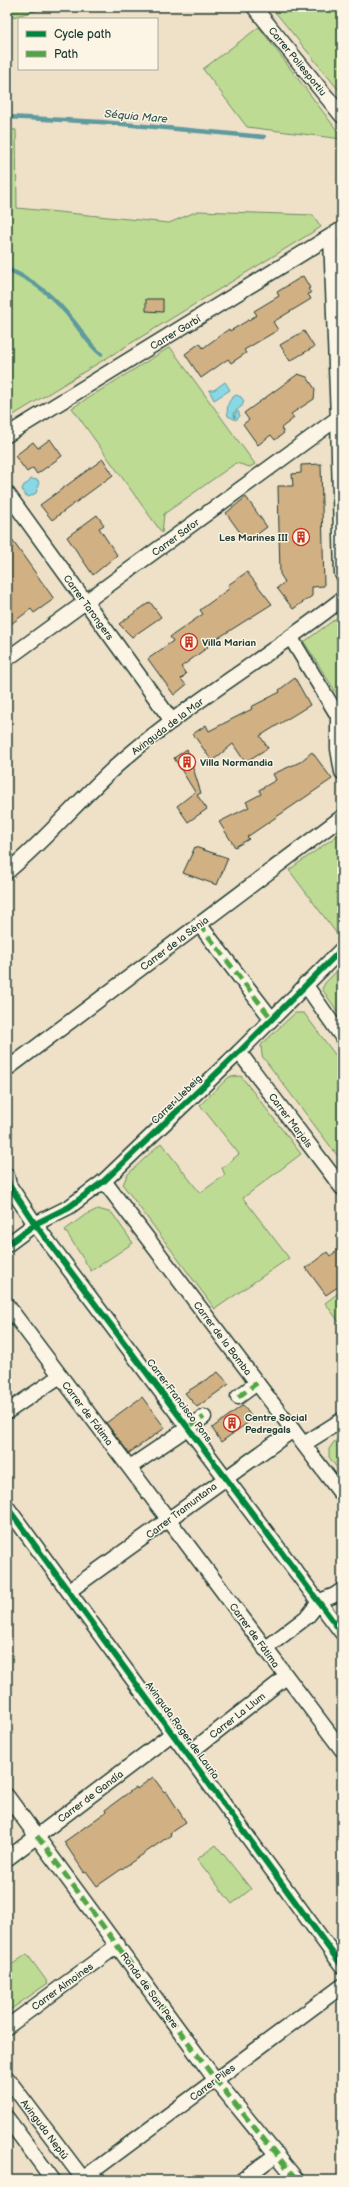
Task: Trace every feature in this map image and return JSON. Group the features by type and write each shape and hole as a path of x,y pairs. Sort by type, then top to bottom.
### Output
{"street":[{"name":"Carrer Poliesportiu","path":"254,7 342,116"},
{"path":"336,233 342,574"},
{"name":"Carrer Garbí","path":"7,435 336,233"},
{"name":"Carrer Safor","path":"7,659 340,417"},
{"name":"Carrer Tarongers","path":"7,493 172,721"},
{"name":"Avinguda de la Mar","path":"7,872 26,856 122,761 172,721 291,638 342,598"},
{"path":"291,638 338,716 338,749 342,772"},
{"name":"Carrer de la Sénia","path":"7,1069 342,817"},
{"path":"199,924 272,1018"},
{"name":"Carrer Llebeig","path":"7,1244 35,1224 69,1207 104,1181 239,1052 305,984 342,949"},
{"path":"305,984 342,1037"},
{"name":"Carrer Marjals","path":"239,1052 338,1173 342,1188"},
{"name":"Carrer Francisco Pons","path":"7,1176 9,1185 35,1224 320,1601 342,1633"},
{"name":"Carrer de la Bomba","path":"104,1181 342,1494"},
{"name":"Carrer de Fátima","path":"7,1305 170,1520"},
{"path":"7,1412 60,1376"},
{"path":"238,1398 258,1383"},
{"path":"130,1468 204,1417"},
{"path":"304,1444 342,1420"},
{"name":"Carrer Tramuntana","path":"69,1591 170,1520 226,1476 293,1430"},
{"name":"Avinguda Roger de Lauria","path":"7,1507 342,1966"},
{"name":"Carrer de Fàtima","path":"170,1520 342,1750"},
{"path":"265,1649 308,1616 320,1601 335,1595 342,1590"},
{"name":"Carrer La Llum","path":"188,1754 286,1677"},
{"name":"Carrer de Gandía","path":"7,1859 173,1734"},
{"name":"Ronda de Sant Pere","path":"7,1796 215,2079 298,2180"},
{"name":"Carrer Almoines","path":"7,2026 118,1945"},
{"name":"Carrer Piles","path":"83,2180 215,2079 342,1986"},
{"name":"Avinguda Neptú","path":"7,2078 83,2180"},
{"path":"7,2118 53,2180"},
{"path":"242,2180 277,2154"}],"green space":[{"path":"11,7 49,7 13,17"},
{"path":"271,7 342,7 342,94"},
{"path":"259,27 342,139 247,127 203,69"},
{"path":"7,129 16,130 17,208 169,223 198,211 313,215 321,227 7,419"},
{"path":"170,347 255,464 250,467 236,463 164,514 162,533 72,408"},
{"path":"342,614 342,702 304,642"},
{"path":"342,832 342,930 337,934 289,870"},
{"path":"342,966 342,1018 322,989 325,983"},
{"path":"295,1013 304,1013 342,1064 342,1157 340,1159 262,1056 261,1045"},
{"path":"241,1076 301,1154 243,1198 289,1258 215,1309 123,1185 127,1175 161,1143 200,1193 225,1175 222,1168 239,1154 200,1105 229,1077"},
{"path":"98,1209 112,1213 133,1243 91,1271 65,1230 85,1215"},
{"path":"342,1290 342,1326 325,1303"},
{"path":"342,1436 342,1475 329,1457 329,1449 334,1442"},
{"path":"216,1845 251,1889 232,1904 197,1859"},
{"path":"27,1954 48,1983 7,2012 7,1968"}],"water":[{"path":"225,382 230,390 214,400 209,390 214,390"},
{"path":"236,395 241,397 244,401 242,406 233,413 235,418 235,413 238,411 240,416 236,420 228,416 227,410 229,401"},
{"path":"31,479 38,480 39,485 36,493 29,497 25,495 22,489"}],"building":[{"path":"303,276 310,288 308,289 311,293 308,294 311,299 273,322 278,330 244,350 246,353 231,363 228,359 201,378 185,354 200,343 203,348 229,329 230,331 257,315 254,311 279,296 277,292"},
{"path":"146,299 163,299 163,312 146,311"},
{"path":"304,331 314,347 290,361 280,345"},
{"path":"298,374 307,377 315,389 314,399 291,414 294,418 281,428 284,433 275,440 271,435 258,445 243,424 249,420 244,413"},
{"path":"50,439 62,456 37,474 33,468 27,472 15,456 33,442 38,448"},
{"path":"103,459 113,475 52,520 40,505"},
{"name":"Les Marines III","path":"321,464 324,586 312,587 312,596 293,609 277,588 285,582 280,574 278,486 293,486 292,474 301,473 301,465"},
{"path":"246,497 267,527 247,542 226,513"},
{"path":"97,515 104,525 99,528 117,555 93,575 67,537"},
{"path":"7,533 54,599 34,613 31,609 7,627"},
{"path":"247,572 272,604 207,645 208,647 181,667 186,674 181,679 186,685 174,695 148,659 173,641 170,637 203,614 200,610 230,588 228,585"},
{"path":"150,602 161,617 132,637 119,624"},
{"path":"295,678 310,705 260,736 268,748 245,762 233,744 212,761 193,734 206,725 209,731 252,709 251,707 280,692 279,690"},
{"path":"187,749 201,793 197,795 207,809 188,822 177,806 195,792 174,758"},
{"path":"312,752 332,779 247,837 249,839 235,847 219,822 249,807 246,802 261,794 259,790 276,780 273,774 300,762"},
{"path":"195,847 228,858 217,885 183,873"},
{"path":"342,1247 342,1284 326,1295 306,1268 327,1252 330,1256"},
{"path":"218,1372 229,1384 197,1407 185,1393"},
{"path":"142,1397 165,1428 129,1453 106,1423"},
{"name":"Centre Social Pedregals","path":"243,1405 253,1419 221,1442 212,1428"},
{"path":"153,1777 164,1792 166,1791 186,1822 170,1833 171,1835 97,1886 86,1871 84,1872 64,1842 106,1812 105,1810 136,1787 137,1789"}],"waterway":[{"name":"Séquia Mare","path":"7,117 101,122 264,137"},
{"path":"7,269 36,284 52,297 101,354"}],"marked path":[{"path":"199,924 271,1018"},
{"path":"238,1397 257,1383"},
{"path":"188,1427 204,1417"},
{"path":"37,1836 215,2079 297,2180"}],"cycle path":[{"path":"7,1245 35,1224 69,1207 104,1181 239,1052 342,949"},
{"path":"7,1176 9,1185 35,1224 342,1633"},
{"path":"7,1507 342,1966"}],"place":[{"name":"Les Marines III","path":"301,537"},
{"name":"Villa Marian","path":"189,642"},
{"name":"Villa Normandia","path":"187,762"},
{"name":"Centre Social Pedregals","path":"232,1423"}]}
